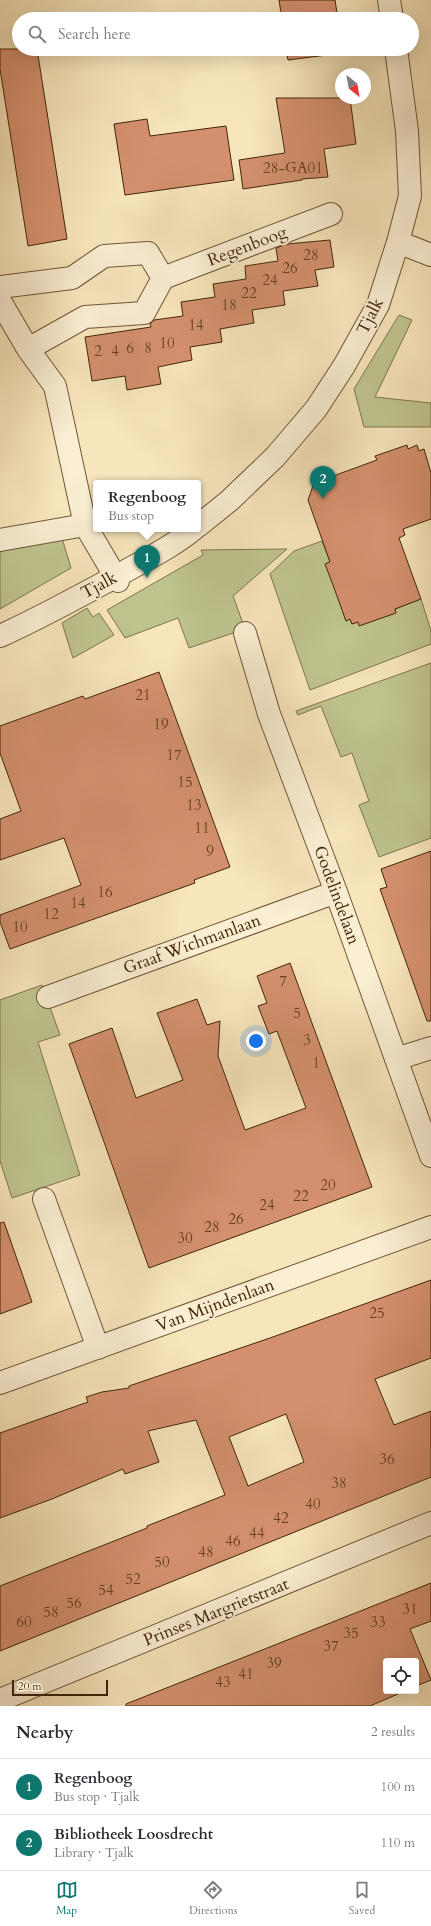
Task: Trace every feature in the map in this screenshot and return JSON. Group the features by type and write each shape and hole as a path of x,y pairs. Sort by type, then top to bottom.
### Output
{"street":[{"path":"389,0 391,12"},
{"name":"Tjalk","path":"201,524 229,501 275,457 316,409 344,366 378,305 398,242 410,196 407,131 397,56"},
{"name":"Regenboog","path":"163,278 331,214"},
{"path":"398,242 431,255"},
{"path":"0,287 72,278 104,256 148,253 163,278 144,313 85,317 28,349"},
{"path":"0,301 28,349 55,386 84,524 117,579"},
{"path":"0,540 84,524"},
{"name":"Tjalk","path":"0,636 117,579 178,542 190,532"},
{"name":"Godelindelaan","path":"245,633 269,714 336,892 431,1156"},
{"name":"Graaf Wichmanlaan","path":"48,996 336,892"},
{"path":"396,1059 431,1048"},
{"path":"44,1199 98,1348"},
{"name":"Van Mijndenlaan","path":"0,1383 431,1227"},
{"name":"Prinses Margrietstraat","path":"0,1700 431,1523"}],"green space":[{"path":"399,315 412,320 375,397 431,403 431,427 364,427 354,389"},
{"path":"62,538 71,568 0,609 0,549"},
{"path":"322,541 330,562 326,564 332,582 347,611 343,613 346,621 350,619 352,624 358,622 359,625 396,613 395,609 421,599 431,631 431,644 310,690 270,574 294,551"},
{"path":"287,549 233,596 245,629 189,648 178,618 125,638 107,610 203,555 201,550"},
{"path":"87,608 93,617 99,613 114,635 73,658 62,623"},
{"path":"431,663 431,838 379,857 359,805 369,801 352,753 341,757 321,706 298,715 296,711"},
{"path":"42,985 60,1035 38,1042 80,1175 12,1198 0,1161 0,1000"}],"building":[{"path":"279,0 335,0 337,12 281,12"},
{"path":"0,49 12,49 12,56 38,56 67,239 28,246 0,69"},
{"path":"287,56 319,56 288,60"},
{"path":"276,98 335,98 335,104 351,104 356,144 324,149 328,177 302,179 243,189 239,160 285,153"},
{"path":"147,119 150,136 226,126 234,180 125,195 114,124"},
{"path":"330,240 334,267 315,270 318,286 283,291 285,305 252,310 254,323 220,329 222,342 190,347 192,360 158,367 161,384 127,390 125,376 92,381 85,337 151,327 150,324 154,320 183,316 181,302 215,297 213,284 246,279 245,266 278,261 276,248 287,244"},
{"path":"407,445 408,449 417,445 419,451 424,449 431,473 431,519 403,529 405,535 399,538 421,599 395,609 396,613 359,626 358,622 352,624 350,619 346,621 325,564 330,562 308,500 314,483 377,460 375,456"},
{"path":"159,672 230,867 194,880 195,883 10,949 0,922 0,915 81,885 64,838 0,860 0,819 21,811 0,753 0,726 83,696 85,699"},
{"path":"431,851 431,1021 427,1021 380,889 387,887 381,869"},
{"path":"290,963 372,1187 149,1268 69,1044 112,1028 136,1098 183,1080 157,1013 197,999 207,1025 220,1021 218,1056 245,1130 306,1108 277,1031 269,1034 258,1006 267,1003 257,976"},
{"path":"4,1222 32,1302 0,1314 0,1223"},
{"path":"431,1280 431,1358 375,1379 394,1425 431,1411 431,1477 0,1651 0,1586 147,1528 147,1526 225,1495 196,1420 148,1431 159,1462 125,1474 123,1469 52,1499 0,1518 0,1433 88,1402 86,1397 102,1392 129,1388 129,1386 270,1338","holes":["286,1414 304,1462 248,1486 229,1437"]},
{"path":"431,1583 431,1621 410,1629 431,1680 419,1685 419,1658 383,1658 383,1694 398,1694 370,1706 126,1706 126,1704"}],"place":[{"name":"Bibliotheek Loosdrecht","path":"323,499"},
{"name":"Regenboog","path":"147,578"}]}
